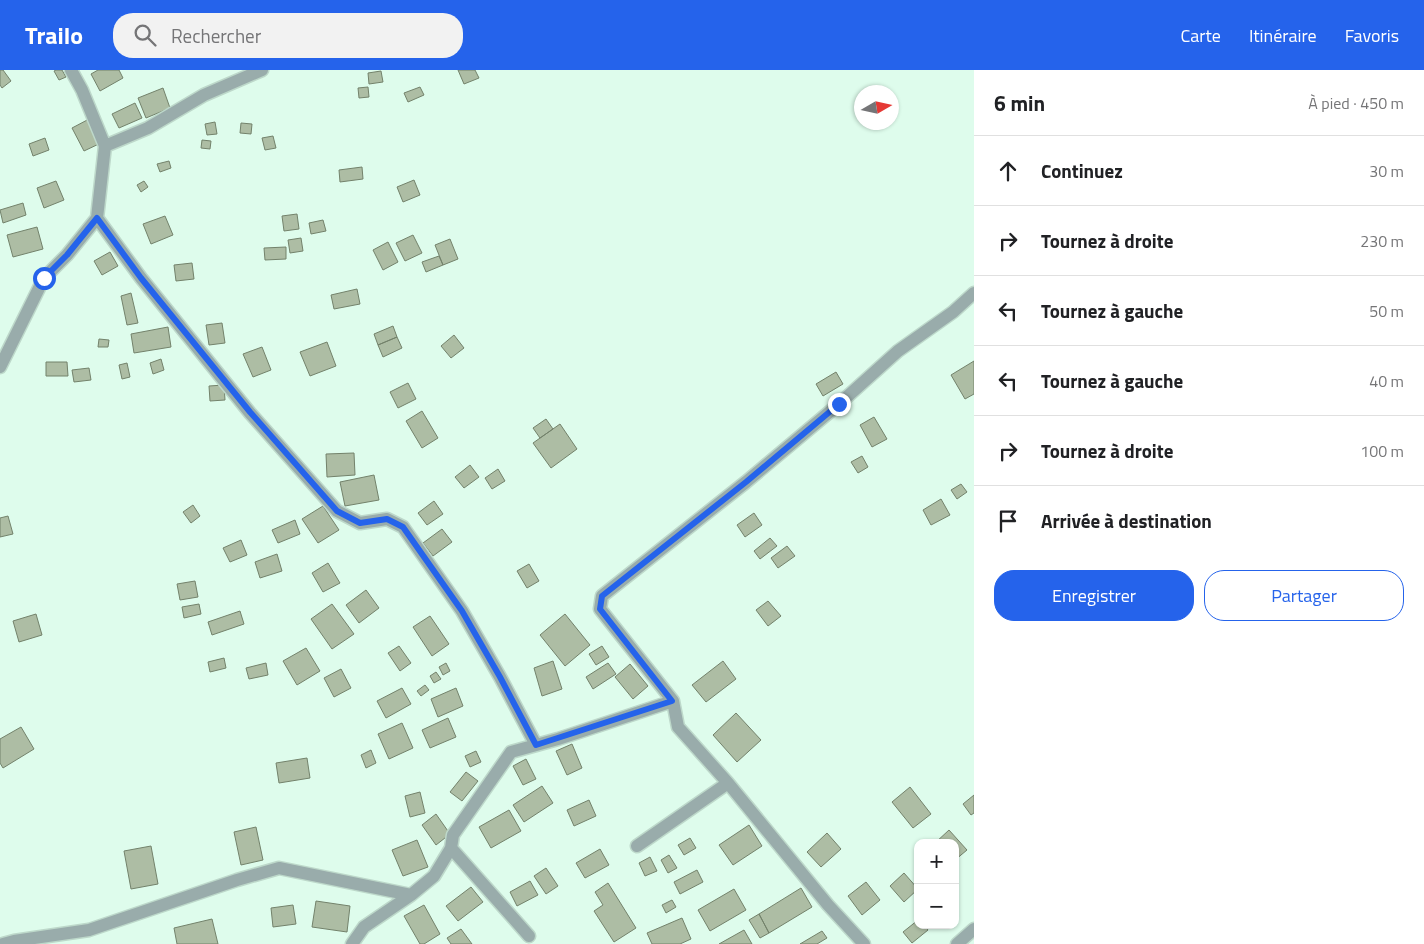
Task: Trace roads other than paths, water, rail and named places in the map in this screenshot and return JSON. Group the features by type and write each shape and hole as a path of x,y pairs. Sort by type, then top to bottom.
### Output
{"street":[{"path":"0,367 44,278 67,255 97,218 105,146 82,90 71,70"},
{"path":"105,146 148,128 204,95 262,70"},
{"path":"97,218 141,278 232,391 337,511 360,523 387,519 403,527 462,611 536,745"},
{"path":"864,944 828,905 728,783 678,727 672,701 600,609 602,596 746,482 839,404 898,351 953,312 974,294"},
{"path":"352,944 364,927 411,895 434,876 450,848 453,836 511,752 672,701"},
{"path":"637,846 728,783"},
{"path":"450,848 530,936"},
{"path":"3,944 89,930 228,883 279,868 411,895"},
{"path":"957,944 974,929"}]}
